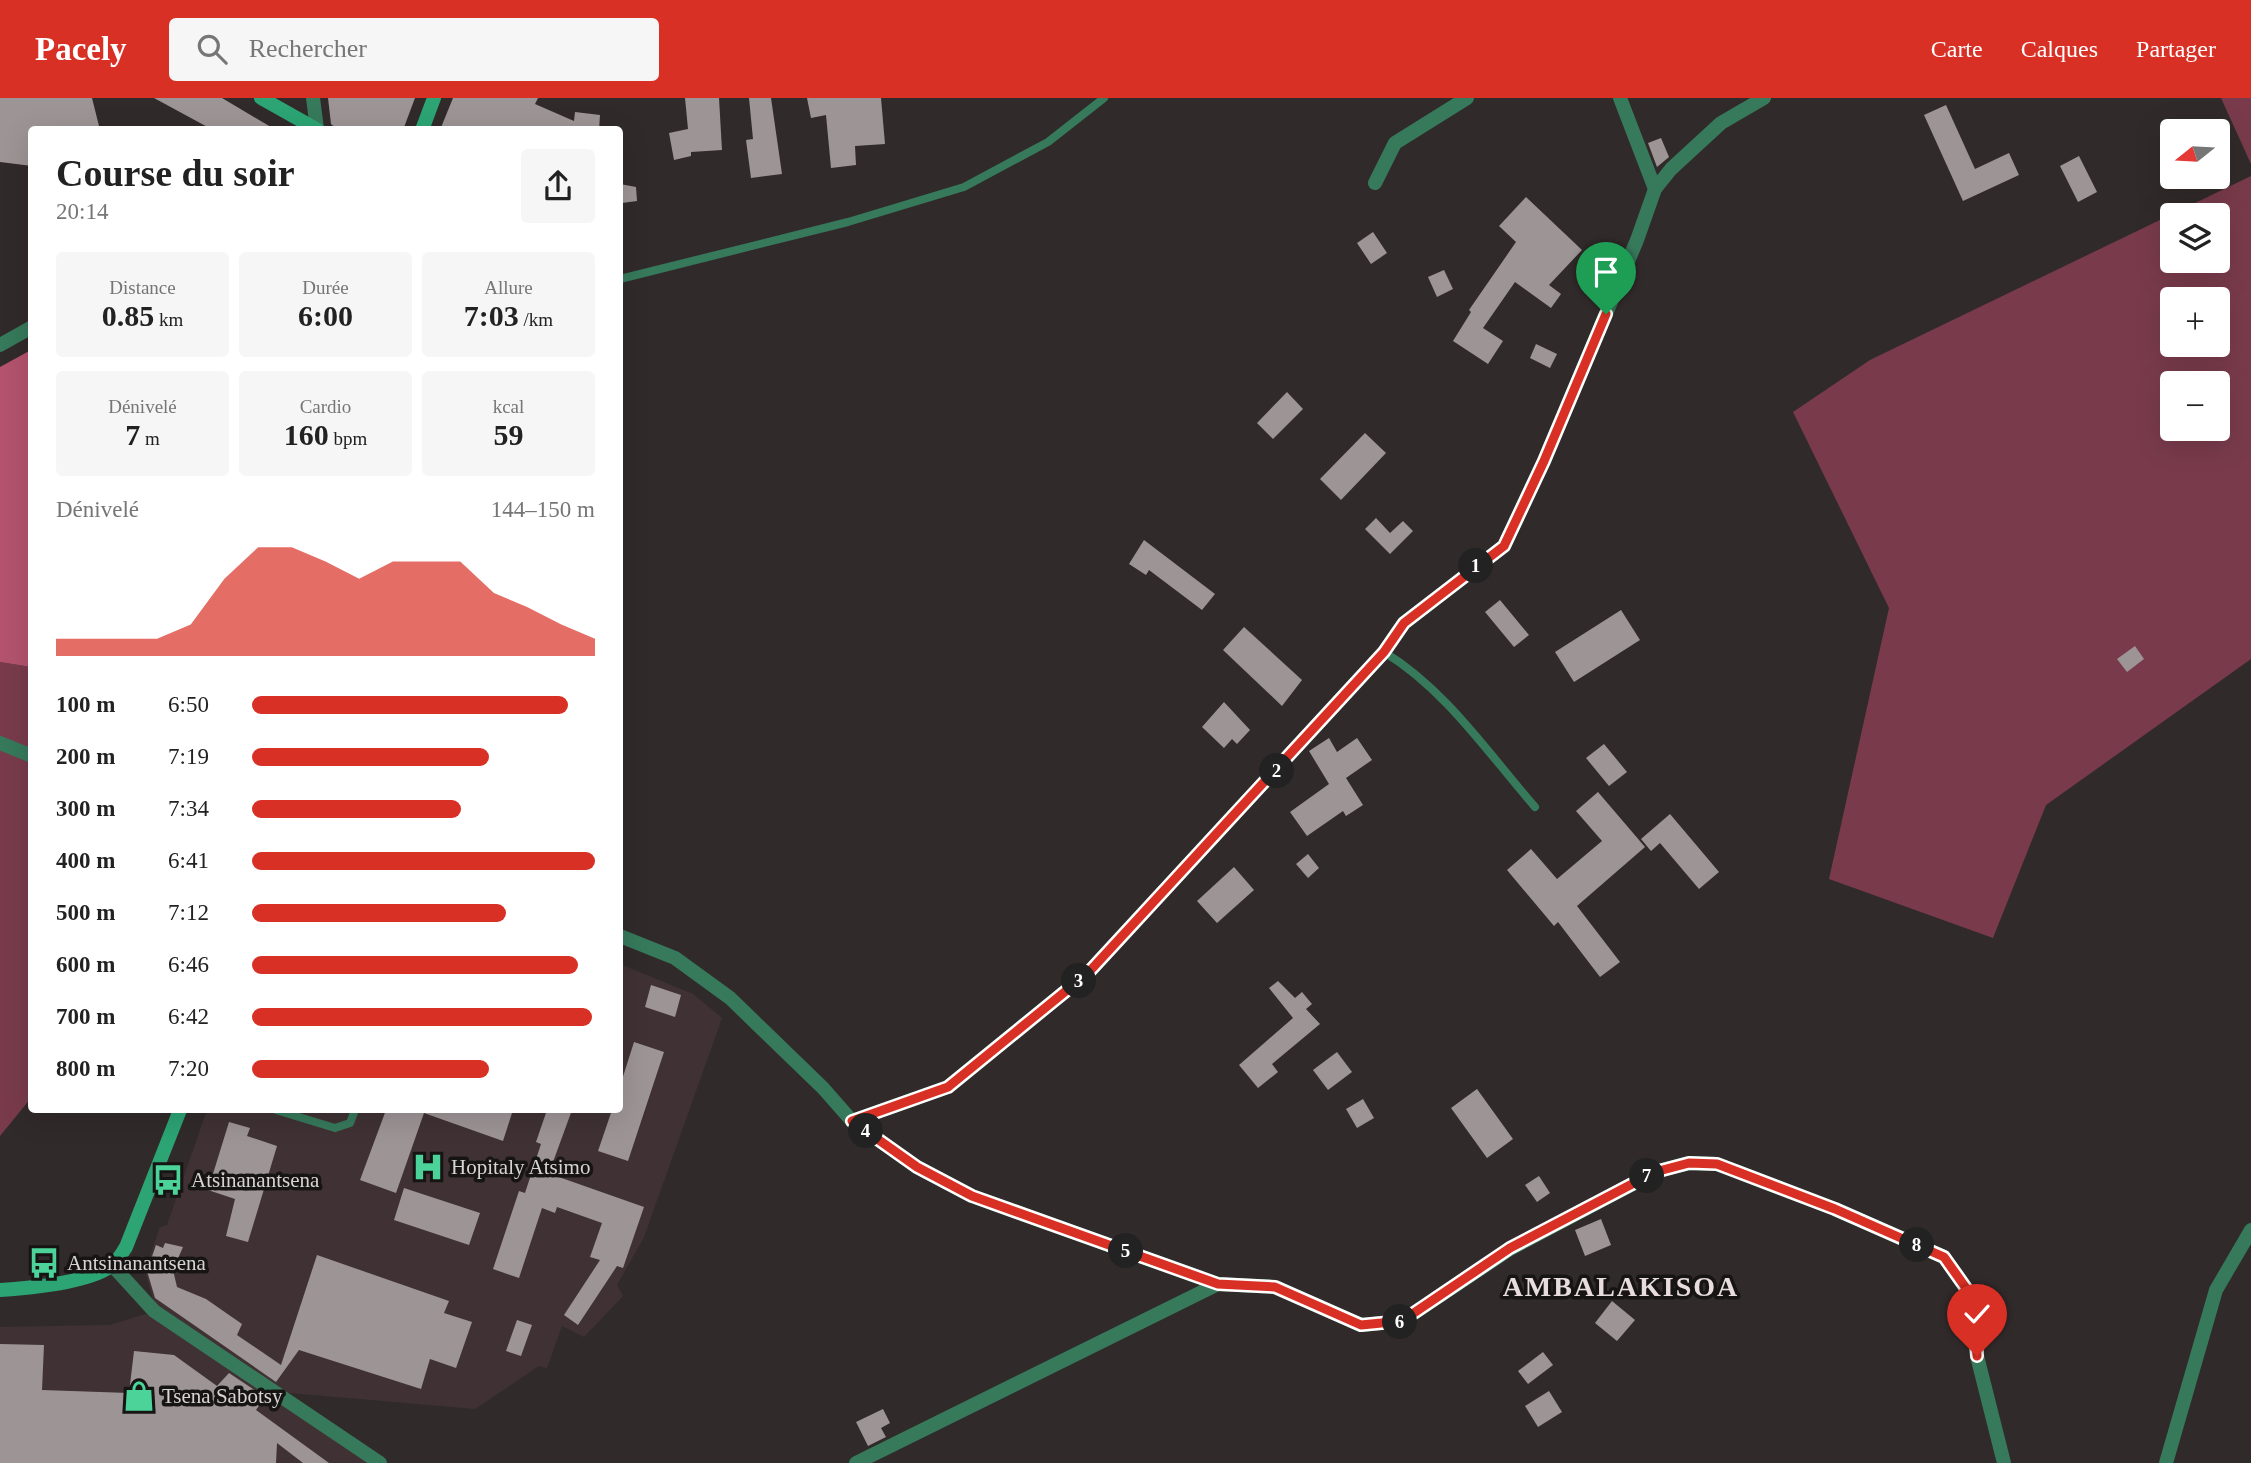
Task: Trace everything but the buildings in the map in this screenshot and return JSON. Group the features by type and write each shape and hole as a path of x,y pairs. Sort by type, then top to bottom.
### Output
{"street":[{"path":"261,98 312,126"},
{"path":"313,98 317,126"},
{"path":"424,126 434,98"},
{"path":"1376,183 1395,143 1467,98"},
{"path":"1620,98 1655,189"},
{"path":"852,1121 948,1087 1088,973 1384,652 1404,623 1504,546 1544,461 1637,240 1655,189 1671,169 1721,123 1764,98"},
{"path":"0,345 28,329"},
{"path":"0,743 28,754"},
{"path":"623,937 675,958 730,998 823,1088 852,1121 917,1167 972,1196 1218,1284 1275,1287 1361,1325 1402,1321 1510,1248 1655,1172 1689,1163 1717,1164 1835,1209 1944,1257 1973,1298 1977,1356 2004,1463"},
{"path":"0,1290 92,1275 112,1265 126,1247 179,1113"},
{"path":"2165,1463 2216,1290 2251,1230"},
{"path":"112,1265 154,1311 380,1463"},
{"path":"856,1463 1218,1284"}],"lane":[{"path":"623,278 848,222 964,187 1048,142 1104,98"},
{"path":"1384,652 1412,669 1436,692 1535,807"},
{"path":"286,1113 335,1128 350,1123 354,1113"}],"shaded area":[{"path":"2221,98 2251,98 2251,164"},
{"path":"2251,176 2251,659 2046,805 1993,938 1829,879 1889,608 1793,412 1870,360 2160,220 2160,273 2230,273 2230,203 2195,203 2224,189 2230,189 2230,186"},
{"path":"28,352 28,667 0,662 0,367"},
{"path":"0,662 28,666 28,1102 0,1136"},
{"name":"Hopitaly Atsimo","path":"623,965 693,994 722,1018 644,1237 617,1285 623,1296 584,1337 562,1326 547,1368 539,1366 475,1409 279,1392 155,1306 145,1271 160,1227 167,1225 206,1113 623,1113"},
{"name":"Tsena Sabotsy","path":"152,1312 370,1463 0,1463 0,1327 110,1325"}],"place":[{"name":"Hopitaly Atsimo","path":"428,1167"},
{"name":"Atsinanantsena","path":"168,1180"},
{"name":"Antsinanantsena","path":"44,1263"},
{"name":"Tsena Sabotsy","path":"139,1396"}],"district":[{"name":"AMBALAKISOA","path":"1621,1286"}],"route":[{"path":"1606,314 1544,461 1504,546 1434,597 1404,623 1384,652 1088,973 948,1087 852,1121 917,1167 972,1196 1218,1284 1275,1287 1361,1325 1402,1321 1510,1248 1655,1172 1689,1163 1717,1164 1835,1209 1944,1257 1973,1298 1977,1356"}]}
